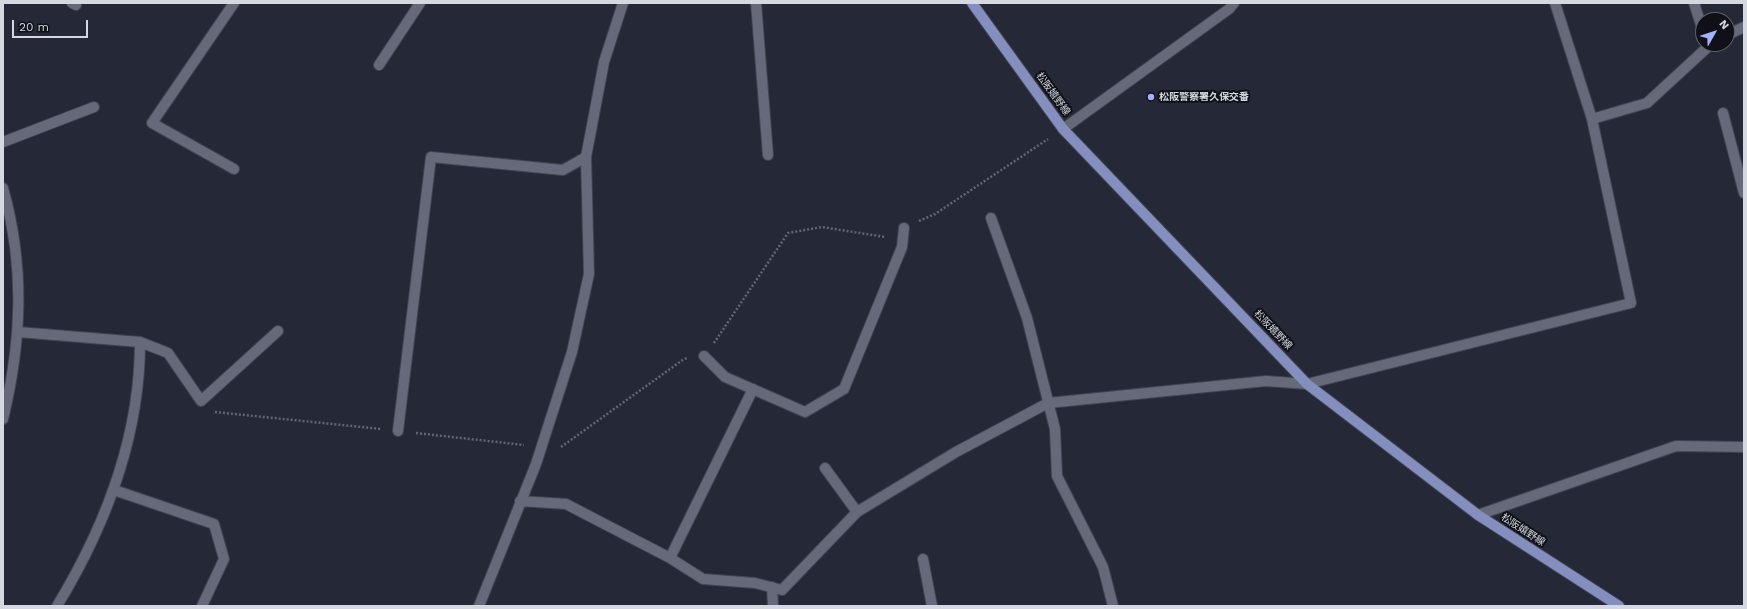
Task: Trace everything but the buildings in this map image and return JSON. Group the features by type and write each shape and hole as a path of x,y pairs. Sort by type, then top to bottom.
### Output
{"main road":[{"name":"松阪嬉野線","path":"972,3 1063,128 1307,384 1478,515 1619,606"}],"street":[{"path":"234,3 152,123 234,169"},
{"path":"379,65 420,3"},
{"path":"479,606 536,464 572,352 589,274 586,157 604,62 623,3"},
{"path":"756,3 768,155"},
{"path":"1063,128 1229,9 1234,3"},
{"path":"520,501 566,504 670,558 703,579 755,583 782,590 857,512 956,452 1048,403 1266,381 1307,384 1631,303 1592,119 1555,3"},
{"path":"1735,32 1744,27"},
{"path":"1592,119 1647,103 1702,52"},
{"path":"3,142 94,107"},
{"path":"1723,113 1744,193"},
{"path":"398,431 431,157 563,170 586,157"},
{"path":"3,188 12,224 19,280 18,332 11,384 3,419"},
{"path":"991,218 1027,318 1055,429 1057,476 1103,567 1113,606"},
{"path":"704,356 725,377 805,412 844,389 902,247 904,228"},
{"path":"18,332 140,342 168,353 201,401 278,331"},
{"path":"57,606 83,560 114,490 124,454 136,398 140,367 140,342"},
{"path":"670,558 753,389"},
{"path":"1478,515 1676,446 1744,447"},
{"path":"825,468 857,512"},
{"path":"114,490 214,524 224,559 202,606"},
{"path":"923,559 932,606"},
{"path":"772,587 773,606"}],"path":[{"path":"536,464 684,359 704,356 788,233 822,227 884,237 936,214 1063,128"},
{"path":"201,401 214,412 541,447"}],"place":[{"name":"松阪警察署久保交番","path":"1151,97"}]}
